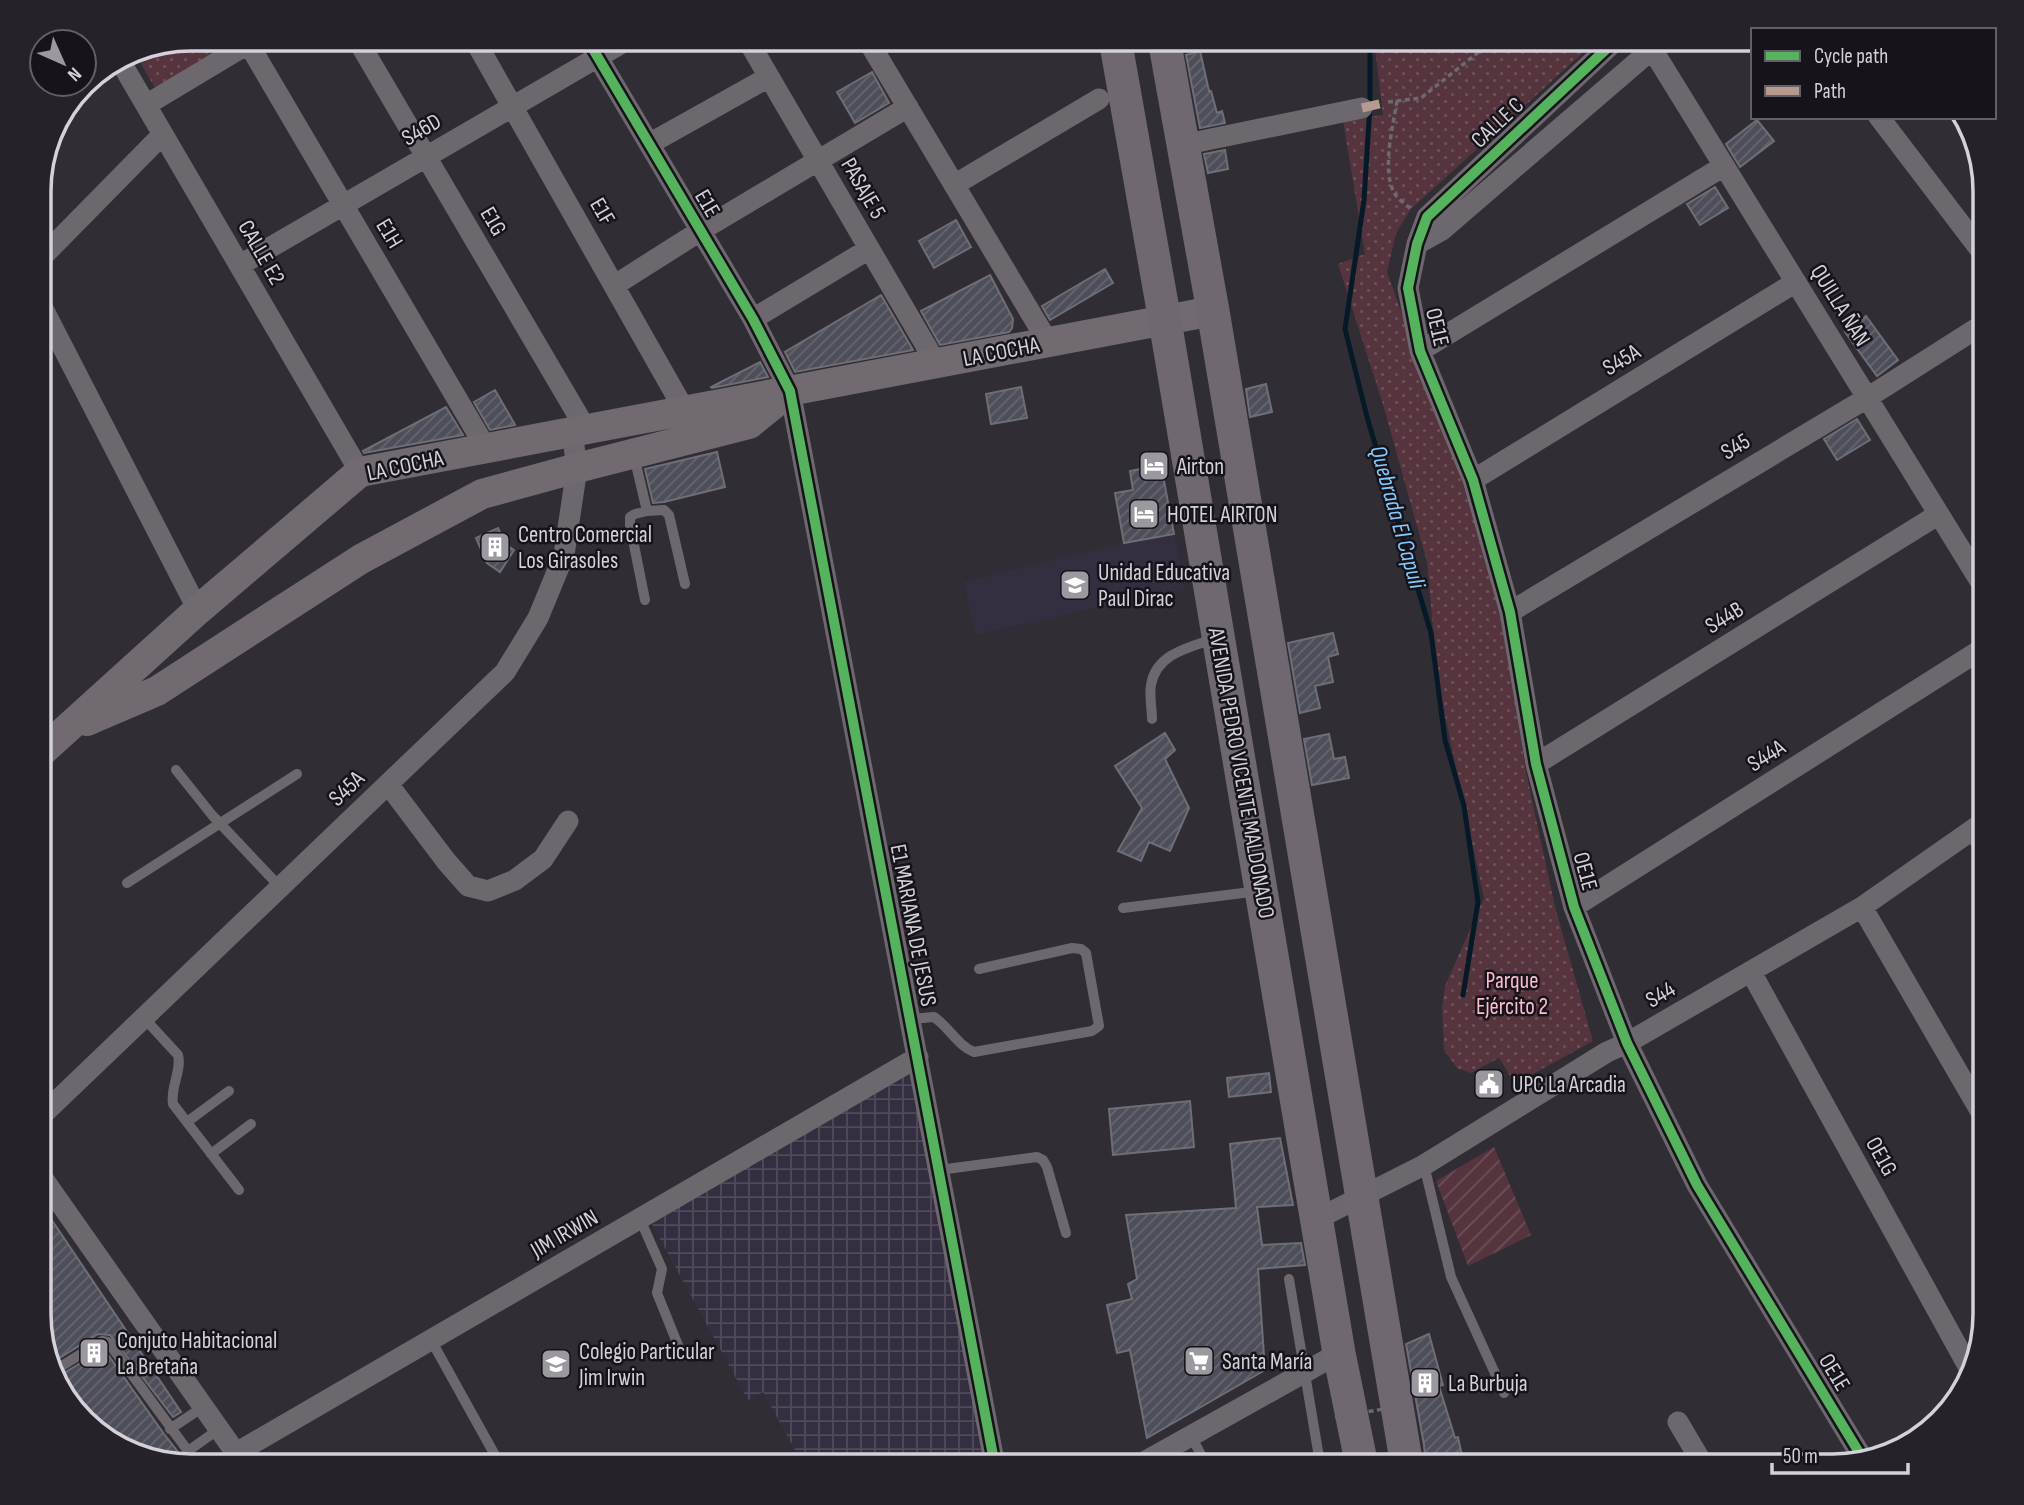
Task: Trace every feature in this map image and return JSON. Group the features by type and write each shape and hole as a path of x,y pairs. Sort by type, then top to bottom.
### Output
{"main road":[{"name":"AVENIDA PEDRO VICENTE MALDONADO","path":"1118,51 1188,316 1351,1203 1404,1454"},
{"name":"AVENIDA PEDRO VICENTE MALDONADO","path":"1166,51 1182,145 1188,316 1219,638 1261,891 1322,1217 1339,1353 1360,1454"}],"street":[{"path":"146,105 235,51"},
{"name":"E1H","path":"258,51 343,205 486,449"},
{"name":"E1G","path":"365,51 579,431"},
{"name":"E1F","path":"481,51 685,411"},
{"name":"S46D","path":"240,265 513,107 588,51"},
{"name":"E1E","path":"594,51 753,319 790,391"},
{"name":"PASAJE 5","path":"755,51 936,363"},
{"path":"876,51 1048,342"},
{"name":"CALLE C","path":"1417,244 1427,217 1603,51"},
{"name":"CALLE C","path":"1417,244 1442,230 1650,51"},
{"name":"QUILLA ÑAN","path":"1662,51 1724,166 1973,568"},
{"name":"CALLE E2","path":"125,68 360,472"},
{"path":"649,144 769,76"},
{"path":"954,185 1098,99"},
{"path":"615,285 908,107"},
{"path":"1182,145 1362,108"},
{"path":"1881,119 1973,239"},
{"path":"51,248 163,134"},
{"path":"1420,351 1724,166"},
{"name":"OE1E","path":"1417,244 1408,288 1420,351 1473,480 1510,612 1536,764 1574,907 1627,1043 1697,1185 1858,1452"},
{"path":"753,319 869,248"},
{"name":"S45A","path":"1473,480 1796,282"},
{"name":"LA COCHA","path":"51,736 360,472 1188,316"},
{"path":"51,324 198,610"},
{"name":"S45","path":"1510,612 1973,332"},
{"name":"LA COCHA","path":"51,738 157,691 361,559 482,495 750,424 790,391"},
{"name":"E1 MARIANA DE JESUS","path":"790,391 993,1454"},
{"name":"S45A","path":"51,1107 505,672 538,618 564,555 577,468 579,431"},
{"name":"S44B","path":"1536,764 1939,514"},
{"name":"S44A","path":"1574,907 1973,655"},
{"path":"388,784 468,886 488,891 515,880 543,859 568,821"},
{"name":"S44","path":"1322,1217 1424,1165 1607,1052 1862,907 1973,830"},
{"path":"1862,907 1973,1097"},
{"name":"OE1G","path":"1751,972 1965,1361"},
{"name":"JIM IRWIN","path":"250,1454 431,1340 918,1057"},
{"path":"51,1206 237,1454"},
{"path":"1159,1454 1339,1353"},
{"path":"1678,1422 1697,1454"}],"lane":[{"path":"634,454 647,511"},
{"path":"645,600 630,525 631,517 635,514 664,510 669,515 685,584"},
{"path":"1152,719 1151,683 1160,667 1172,653 1219,638"},
{"path":"176,770 212,815 222,822 280,887"},
{"path":"127,883 297,774"},
{"path":"1123,908 1261,891"},
{"path":"911,1019 934,1017 951,1031 966,1049 974,1052 1092,1031 1099,1026 1086,953 1081,949 1072,948 979,968"},
{"path":"144,1018 178,1055 180,1062 171,1093 173,1104 239,1191"},
{"path":"187,1122 229,1091"},
{"path":"1311,1118 1322,1217 1368,1454"},
{"path":"211,1154 251,1124"},
{"path":"939,1170 1037,1157 1048,1167 1066,1233"},
{"path":"1424,1165 1451,1277 1504,1393"},
{"path":"639,1219 662,1269 657,1293 682,1355"},
{"path":"1289,1279 1318,1454"},
{"path":"431,1340 494,1454"},
{"path":"61,1367 102,1341 108,1342 190,1454"},
{"path":"170,1429 203,1407"},
{"path":"188,1451 219,1429"},
{"path":"1191,1436 1201,1454"}],"path":[{"path":"1388,102 1421,97 1478,51"},
{"path":"1397,101 1389,153 1389,178 1395,194 1411,209 1427,217"},
{"path":"1335,1417 1408,1405"}],"shaded area":[{"name":"Unidad Educativa Paul Dirac","path":"1174,534 1186,588 975,635 964,582 1123,543"},
{"path":"918,1057 993,1454 797,1454 763,1392 748,1400 647,1215"}],"green space":[{"path":"218,51 155,88 139,60 173,52"},
{"name":"Parque Ejército 2","path":"1375,51 1585,51 1411,209 1396,233 1387,272 1462,482 1503,612 1525,767 1555,907 1593,1041 1515,1084 1499,1058 1471,1073 1457,1068 1444,1050 1442,1007 1445,986 1484,898 1438,683 1427,562 1382,401 1338,264 1365,254 1343,120 1383,115"},
{"path":"1494,1147 1531,1235 1468,1266 1436,1181"}],"building":[{"path":"1200,51 1209,91 1217,113 1222,111 1225,123 1200,128 1186,55"},
{"path":"872,72 889,103 855,123 837,92"},
{"path":"1757,120 1774,141 1740,167 1726,144"},
{"path":"1225,150 1228,169 1208,173 1204,154"},
{"path":"1715,187 1728,208 1700,225 1687,204"},
{"path":"956,220 971,247 934,268 919,241"},
{"path":"1105,269 1113,283 1050,320 1042,306"},
{"path":"990,275 1013,319 1012,328 1009,332 940,345 921,311"},
{"path":"881,295 913,350 795,372 785,352"},
{"path":"1866,316 1898,360 1877,376 1845,332"},
{"path":"760,362 768,377 711,387"},
{"path":"1266,384 1272,412 1250,417 1246,389"},
{"path":"1021,387 1027,418 991,424 986,394"},
{"path":"495,390 515,425 490,430 474,402"},
{"path":"446,407 463,435 364,453 363,451"},
{"path":"1857,419 1870,440 1837,460 1824,439"},
{"path":"717,452 725,487 653,503 645,469"},
{"name":"HOTEL AIRTON","path":"1161,465 1174,534 1124,543 1115,493 1133,490 1130,471"},
{"name":"Centro Comercial Los Girasoles","path":"498,528 505,544 514,550 500,572 487,563 476,538"},
{"path":"1333,633 1338,654 1328,657 1333,682 1315,686 1320,708 1300,713 1288,643"},
{"path":"1165,733 1175,750 1165,759 1189,808 1170,851 1149,842 1141,861 1118,851 1142,808 1115,766"},
{"path":"1329,734 1334,759 1345,757 1349,778 1312,785 1304,739"},
{"path":"1269,1073 1271,1092 1229,1097 1227,1078"},
{"path":"1190,1101 1194,1147 1113,1155 1109,1109"},
{"path":"1280,1138 1293,1205 1257,1207 1262,1245 1301,1243 1305,1265 1258,1269 1265,1370 1147,1438 1130,1350 1117,1353 1107,1305 1132,1299 1128,1284 1137,1279 1126,1215 1236,1208 1230,1144"},
{"path":"51,1219 181,1412 173,1417 110,1335 98,1334 58,1359 51,1323"},
{"path":"1429,1334 1443,1385 1439,1386 1462,1454 1425,1454 1406,1344"},
{"path":"104,1349 179,1454 146,1447 106,1425 74,1392 64,1373"}],"waterway":[{"name":"Quebrada El Capuli","path":"1370,51 1370,105 1364,200 1345,329 1367,417 1431,633 1445,740 1464,806 1478,902 1463,995"}],"marked path":[{"path":"1362,108 1388,102"}],"cycle path":[{"path":"594,51 753,319 790,391 993,1454"},
{"path":"1604,51 1427,217 1417,244 1408,288 1420,351 1473,480 1510,612 1536,764 1574,907 1627,1043 1697,1185 1859,1452"}],"place":[{"name":"Airton","path":"1154,466"},
{"name":"HOTEL AIRTON","path":"1144,514"},
{"name":"Centro Comercial Los Girasoles","path":"495,547"},
{"name":"Unidad Educativa Paul Dirac","path":"1075,585"},
{"name":"UPC La Arcadia","path":"1489,1084"},
{"name":"Conjuto Habitacional La Bretaña","path":"94,1353"},
{"name":"Santa María","path":"1199,1361"},
{"name":"Colegio Particular Jim Irwin","path":"556,1364"},
{"name":"La Burbuja","path":"1425,1383"}]}
